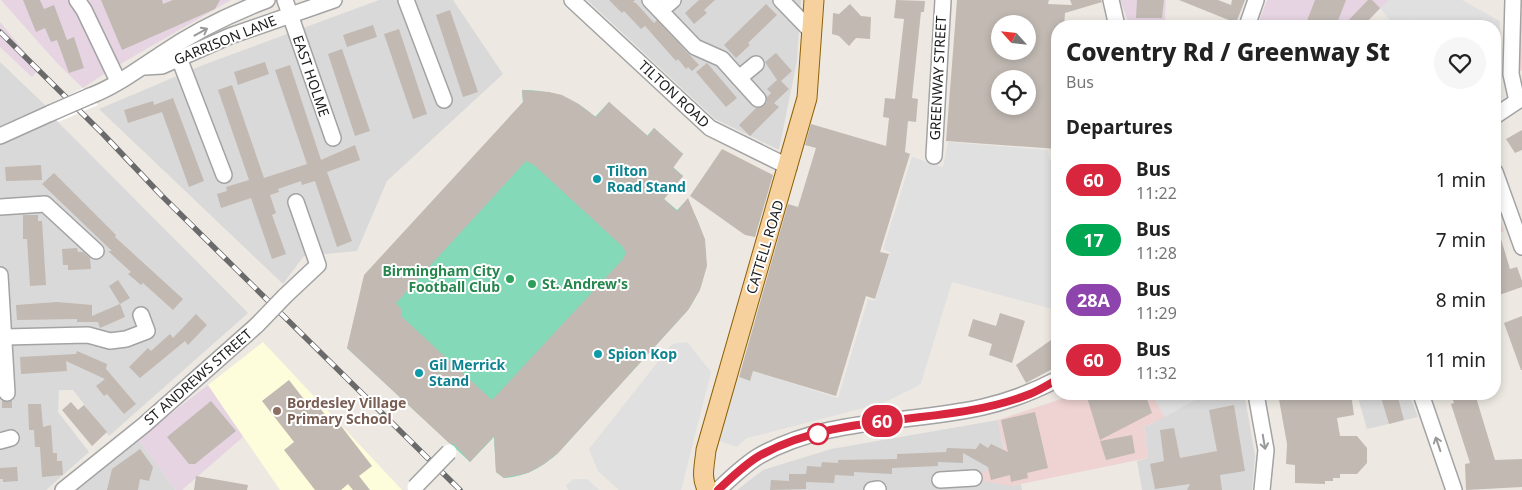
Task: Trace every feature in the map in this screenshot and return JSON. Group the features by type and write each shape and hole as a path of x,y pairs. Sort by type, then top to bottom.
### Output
{"main road":[{"name":"CATTELL ROAD","path":"708,490 704,485 706,450 722,389 789,167 807,98 814,0"}],"street":[{"path":"77,0 84,10 118,81"},
{"name":"GARRISON LANE","path":"145,67 162,66 230,36 262,25 287,7 334,0"},
{"path":"406,0 444,100"},
{"name":"TILTON ROAD","path":"572,0 710,128 789,167"},
{"path":"673,0 655,5 695,47 722,59 758,100"},
{"path":"781,0 812,32"},
{"name":"GREENWAY STREET","path":"934,156 943,0"},
{"path":"1111,0 1116,20"},
{"path":"1249,20 1256,0"},
{"path":"1501,112 1519,100 1511,74 1513,0"},
{"path":"256,2 262,25"},
{"name":"GARRISON LANE","path":"0,136 90,96 145,67 233,6 256,2"},
{"name":"EAST HOLME","path":"287,7 333,138"},
{"path":"180,58 224,175"},
{"path":"739,78 756,64"},
{"path":"1501,189 1522,247"},
{"name":"ST ANDREWS STREET","path":"63,490 144,424 257,324 318,265 296,202"},
{"path":"0,207 45,204 96,251"},
{"path":"0,275 7,393"},
{"path":"5,337 88,335 110,341 147,331 141,315"},
{"path":"718,490 758,457 779,446 843,427 983,407 1030,394 1051,384"},
{"path":"1257,400 1266,450 1262,490"},
{"path":"1423,400 1454,490"},
{"path":"414,489 449,452"},
{"path":"940,480 959,485 974,478"},
{"path":"872,490 878,490"}],"shaded area":[{"path":"1,0 231,0 110,70 83,88 57,63"},
{"path":"379,0 453,0 503,74 387,181 357,251 304,256 283,284 99,109 203,65"},
{"path":"587,0 801,0 797,61 779,150 715,119"},
{"path":"1120,0 1166,0 1165,20 1128,20"},
{"path":"1267,0 1389,0 1369,20 1259,20"},
{"path":"1389,0 1462,0 1498,20 1390,20 1380,8"},
{"path":"1522,12 1522,71 1518,69"},
{"path":"0,22 39,69 32,77 0,47"},
{"path":"0,62 46,106 58,122 248,313 109,436 73,390 59,390 58,412 89,452 46,490 0,490"},
{"path":"948,142 1048,150 1049,159 1051,159 1051,308 952,282 921,383 916,387 883,403 747,438 737,447 717,440 734,376 749,381 753,371 838,398 868,299 875,301 890,252 883,249 912,157 943,167"},
{"path":"1501,221 1504,231 1501,233"},
{"name":"Bordesley Village Primary School","path":"263,342 402,490 280,490 208,385"},
{"path":"687,342 711,372 681,490 619,490 598,471 589,449 672,344"},
{"path":"208,385 243,437 182,490 176,490 138,439"},
{"path":"1058,400 1155,400 1165,417 1144,427 1148,458 1011,486 983,481 982,472 1007,463 998,420"},
{"path":"1155,400 1195,400 1165,417"},
{"path":"1194,400 1246,400 1255,456 1252,490 1142,490 1137,461 1148,458 1144,427"},
{"path":"1359,400 1411,400 1418,417 1367,429"},
{"path":"998,420 1011,486 1021,484 1022,490 737,490 763,470 831,449"},
{"path":"138,439 176,490 75,490"},
{"path":"574,479 587,479 599,490 568,490 566,485"}],"green space":[{"name":"St. Andrew's","path":"522,90 542,91 561,96 579,104 595,117 609,102 647,136 654,128 683,154 673,167 683,176 664,199 677,210 686,201 700,228 706,255 702,282 688,310 558,453 546,463 533,470 519,476 504,478 496,472 494,437 470,462 347,348 523,102"}],"pier":[{"path":"83,88 98,105 58,122 46,106"}],"building":[{"path":"23,0 40,0 44,9 54,5 67,40 74,37 84,68 69,73 57,40 51,42 45,28 36,32"},
{"path":"101,0 162,0 163,4 173,0 220,0 215,9 122,50"},
{"path":"609,0 635,0 633,2 654,23 657,20 699,65 692,71 688,67 686,69 678,59 676,61 645,26 641,29 624,11 622,13"},
{"path":"699,0 715,0 704,10 707,13 694,24 685,13"},
{"path":"896,0 925,1 924,12 921,12 912,98 918,99 916,122 908,121 905,152 910,154 880,252 889,254 875,299 866,296 836,396 753,371 750,381 739,377 788,204 798,207 816,148 805,145 811,124 886,146 889,118 883,117 885,98 895,99 904,19 894,18"},
{"path":"957,0 1049,0 1048,4 1072,5 1070,0 1101,0 1102,2 1065,13 1064,20 1051,20 1051,148 946,141"},
{"path":"1137,0 1164,0 1162,18 1136,18"},
{"path":"1179,0 1218,0 1231,5 1232,0 1245,0 1237,20 1229,20"},
{"path":"1315,0 1346,0 1338,20 1307,20"},
{"path":"1368,0 1372,0 1380,8 1369,20 1349,20"},
{"path":"766,4 777,15 748,43 750,45 736,58 724,45"},
{"path":"850,4 861,16 871,17 870,39 856,38 849,46 839,36 832,34 833,13 839,14"},
{"path":"450,10 478,92 463,97 436,15"},
{"path":"373,25 377,37 347,47 343,35"},
{"path":"399,29 427,114 413,119 384,34"},
{"path":"342,49 370,131 355,136 328,54"},
{"path":"776,53 792,71 781,81 789,89 774,103 779,107 750,136 739,125 756,108 764,106 767,102 767,97 771,93 767,89 777,80 765,62"},
{"path":"265,62 269,74 238,85 234,72"},
{"path":"707,63 737,98 726,107 696,72"},
{"path":"290,65 321,160 355,145 360,160 327,172 352,241 337,247 315,181 302,185 301,181 278,189 279,192 270,195 276,213 272,215 286,254 272,259 251,198 221,208 217,194 227,191 226,187 249,180 218,90 232,85 264,178 307,164 275,70"},
{"name":"St. Andrew's","path":"522,90 549,92 562,95 596,117 609,102 648,136 654,128 683,154 673,168 683,176 664,199 677,211 688,198 705,239 707,266 700,290 688,310 558,453 528,473 504,478 496,472 494,436 470,462 455,445 449,443 347,348 364,275 523,102","holes":["526,161 534,165 623,247 626,253 623,259 492,400 401,316 401,309 396,303"]},
{"path":"173,98 204,181 189,187 162,112 128,123 124,110 153,101 154,105"},
{"path":"1522,130 1522,150 1515,153 1506,139"},
{"path":"722,149 773,175 755,237 745,235 690,196"},
{"path":"41,165 42,180 6,181 5,167"},
{"path":"54,173 116,235 115,237 183,299 173,310 143,283 141,285 128,274 131,272 108,251 112,251 42,184"},
{"path":"23,215 38,215 38,221 42,221 46,285 30,286 27,239 23,239"},
{"path":"1501,239 1510,269 1517,267 1522,287 1501,294"},
{"path":"77,248 78,252 83,252 90,258 91,269 68,270 68,265 63,265 62,249"},
{"path":"118,280 130,298 120,304 109,286"},
{"path":"57,302 92,305 92,316 120,304 125,317 100,328 98,322 77,322 77,319 17,320 16,305"},
{"path":"1000,313 1025,321 1012,363 989,355 992,344 968,336 973,319 996,326"},
{"path":"196,314 207,325 188,345 185,341 140,378 129,367 148,348 151,351 170,334 173,338"},
{"path":"1522,316 1522,370 1521,370 1504,323"},
{"path":"1051,340 1051,370 1026,383 1016,365"},
{"path":"77,351 107,364 106,369 136,404 124,414 107,394 104,396 96,386 105,379 66,361 67,371 21,374 20,357 76,354"},
{"path":"289,380 310,407 316,403 333,425 338,422 372,466 359,476 370,490 353,490 348,484 341,490 315,490 284,450 294,442 262,401"},
{"path":"1088,400 1147,400 1152,413 1100,440"},
{"path":"1279,400 1352,400 1354,415 1337,418 1340,436 1357,436 1367,448 1367,463 1357,474 1340,474 1340,478 1333,478 1333,481 1325,481 1325,484 1295,483 1295,465 1286,464 1287,444"},
{"path":"1382,400 1399,400 1404,420 1389,424"},
{"path":"1453,400 1477,400 1495,460 1522,459 1522,487 1466,490 1465,464 1470,463 1451,404 1454,403"},
{"path":"2,401 12,401 12,408 2,408"},
{"path":"211,401 236,431 195,464 189,464 167,437"},
{"path":"71,402 78,410 84,405 107,432 92,446 62,410"},
{"path":"28,404 41,404 43,427 51,425 53,453 57,453 57,461 62,461 63,475 42,477 40,447 35,447 34,430 29,430"},
{"path":"1234,405 1245,471 1220,475 1222,490 1187,490 1190,484 1155,489 1150,464 1164,461 1160,430 1174,428 1180,458 1217,451 1209,410"},
{"path":"1035,412 1048,468 1027,473 1028,478 1011,482 1010,475 991,480 988,467 963,453 963,463 938,462 938,466 892,468 892,474 854,472 854,476 835,475 834,483 806,482 806,489 770,490 771,480 789,481 789,474 806,474 807,466 821,467 822,462 838,463 838,460 897,459 897,454 946,452 947,448 976,449 980,443 988,448 991,444 1008,452 1001,420"},
{"path":"1132,435 1135,453 1106,460 1100,441"},
{"path":"140,449 153,467 149,481 140,479 138,490 107,490 112,469"},
{"path":"17,467 18,481 3,482 3,479 0,479 0,468"},
{"path":"196,476 248,485 247,490 194,490"}],"railway":[{"path":"0,32 103,134 162,196 460,490"}],"bus line":[{"name":"60","path":"718,490 758,457 779,446 843,427 983,407 1030,394 1051,383"}],"place":[{"name":"Tilton Road Stand","path":"597,179"},
{"name":"Birmingham City Football Club","path":"510,279"},
{"name":"St. Andrew's","path":"532,284"},
{"name":"Spion Kop","path":"598,354"},
{"name":"Gil Merrick Stand","path":"419,373"},
{"name":"Bordesley Village Primary School","path":"277,411"}]}
